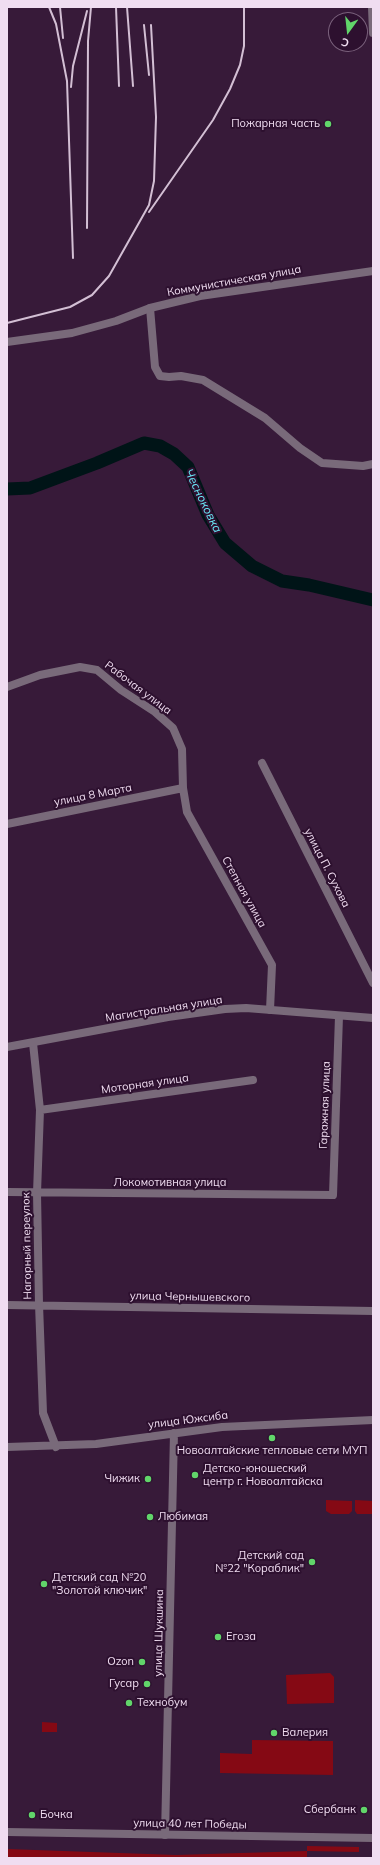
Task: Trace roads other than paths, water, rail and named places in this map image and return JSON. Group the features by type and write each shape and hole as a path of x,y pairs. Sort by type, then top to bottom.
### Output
{"street":[{"path":"372,7 373,33"},
{"name":"Коммунистическая улица","path":"7,342 72,333 116,321 150,308 200,296 373,271"},
{"path":"150,308 155,367 160,376 181,376 203,380 265,418 300,448 322,463 363,466 373,464"},
{"name":"Рабочая улица","path":"7,688 47,674 80,667 97,670 121,690 155,712 173,728 182,749 183,788"},
{"name":"улица П. Сухова","path":"262,762 373,982"},
{"name":"улица 8 Марта","path":"7,824 183,788"},
{"name":"Степная улица","path":"183,788 187,812 272,965 270,1010"},
{"name":"Магистральная улица","path":"7,1047 200,1012 246,1008 373,1018"},
{"name":"Гаражная улица","path":"333,1194 339,1016"},
{"name":"Нагорный переулок","path":"33,1043 40,1110 37,1193 38,1304 43,1414 56,1447"},
{"name":"Моторная улица","path":"40,1110 253,1080"},
{"name":"Локомотивная улица","path":"7,1192 333,1194"},
{"name":"улица Чернышевского","path":"7,1304 373,1311"},
{"name":"улица Южсиба","path":"7,1447 56,1447 96,1444 174,1432 222,1427 373,1420"},
{"name":"улица Шукшина","path":"165,1835 174,1432"},
{"name":"улица 40 лет Победы","path":"7,1832 373,1838"}],"waterway":[{"name":"Чесноковка","path":"7,489 30,488 97,463 144,443 160,446 174,454 188,467 208,515 225,543 252,566 282,581 309,585 373,600"}],"railway":[{"path":"49,7 56,24 67,81 73,258"},
{"path":"60,7 63,38"},
{"path":"87,228 88,41 91,7"},
{"path":"116,7 119,86"},
{"path":"127,7 133,86"},
{"path":"149,212 213,120 230,89 240,65 244,46 244,7"},
{"path":"71,87 73,66 87,11"},
{"path":"144,25 149,75"},
{"path":"7,323 70,307 92,295 109,276 149,205 154,181 156,117 151,25"}],"place":[{"name":"Пожарная часть","path":"328,124"},
{"name":"Новоалтайские тепловые сети МУП","path":"272,1438"},
{"name":"Детско-юношеский центр г. Новоалтайска","path":"195,1475"},
{"name":"Чижик","path":"148,1479"},
{"name":"Любимая","path":"150,1517"},
{"name":"Детский сад №22 \"Кораблик\"","path":"312,1562"},
{"name":"Детский сад №20 \"Золотой ключик\"","path":"44,1584"},
{"name":"Егоза","path":"218,1637"},
{"name":"Ozon","path":"142,1662"},
{"name":"Гусар","path":"147,1684"},
{"name":"Технобум","path":"129,1703"},
{"name":"Валерия","path":"274,1733"},
{"name":"Сбербанк","path":"364,1810"},
{"name":"Бочка","path":"32,1815"}]}
